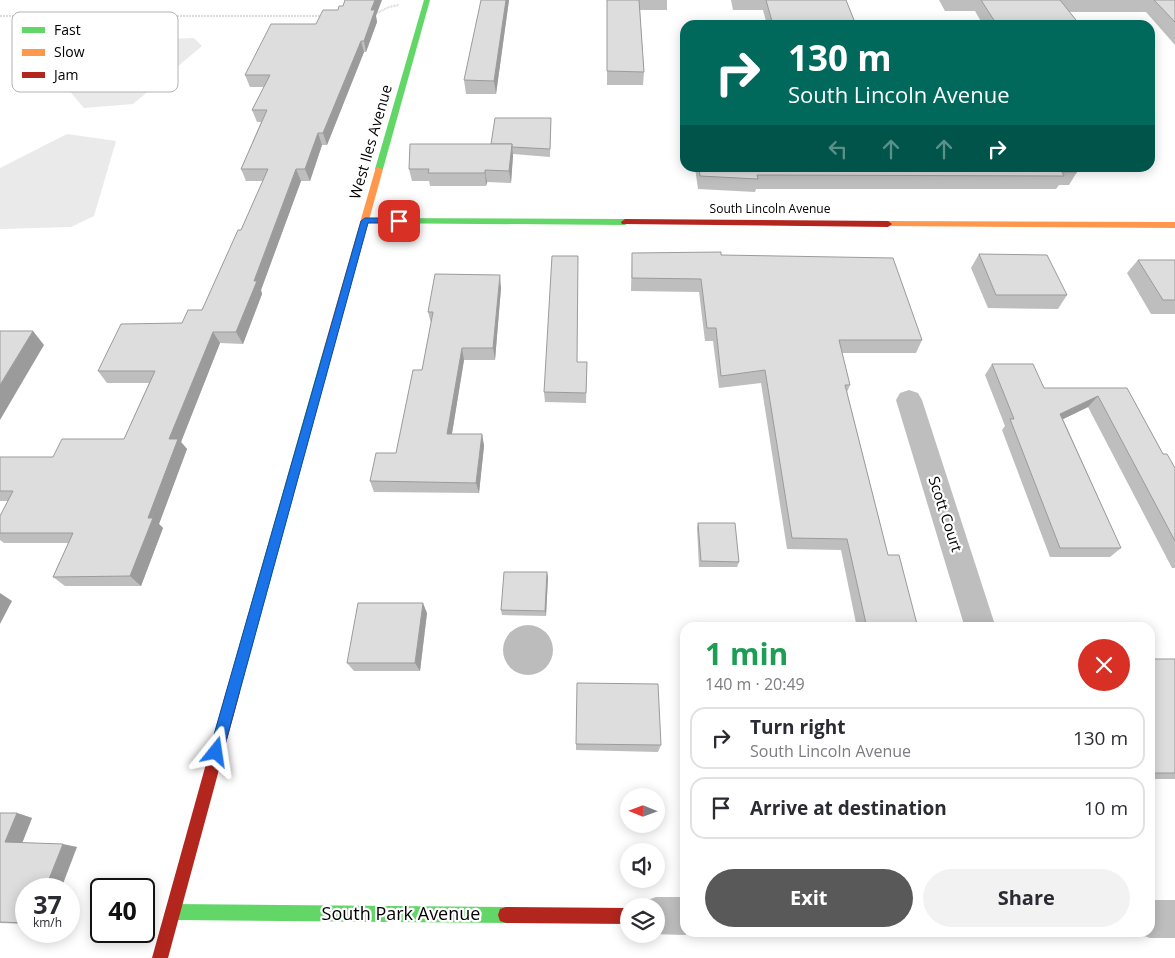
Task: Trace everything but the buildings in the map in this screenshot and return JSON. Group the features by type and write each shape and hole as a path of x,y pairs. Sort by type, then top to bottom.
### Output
{"street":[{"name":"West Iles Avenue","path":"160,958 281,516 427,0"},
{"name":"South Lincoln Avenue","path":"365,221 1175,225"},
{"name":"Scott Court","path":"909,400 979,622"},
{"name":"South Park Avenue","path":"173,912 620,916"},
{"path":"665,916 680,916"},
{"path":"1155,919 1175,919"}],"path":[{"path":"372,16 389,7 406,5"},
{"path":"178,16 333,16"}],"shaded area":[{"path":"194,38 202,46 178,66 178,39"},
{"path":"70,92 147,92 133,104 84,108"},
{"path":"67,134 116,141 94,216 71,227 0,229 0,168"},
{"path":"528,625 542,629 549,636 553,650 549,664 542,671 528,675 514,671 507,664 503,650 507,636 514,629"}],"traffic: fast":[{"path":"379,169 427,0"},
{"path":"365,221 625,222"},
{"path":"233,692 326,358"},
{"path":"173,912 506,915"}],"traffic: slow":[{"path":"326,358 379,169"},
{"path":"888,224 1175,225"}],"traffic: jam":[{"path":"625,222 888,224"},
{"path":"160,958 233,692"},
{"path":"506,915 620,916"}],"route":[{"path":"216,752 365,221 399,221"}]}
